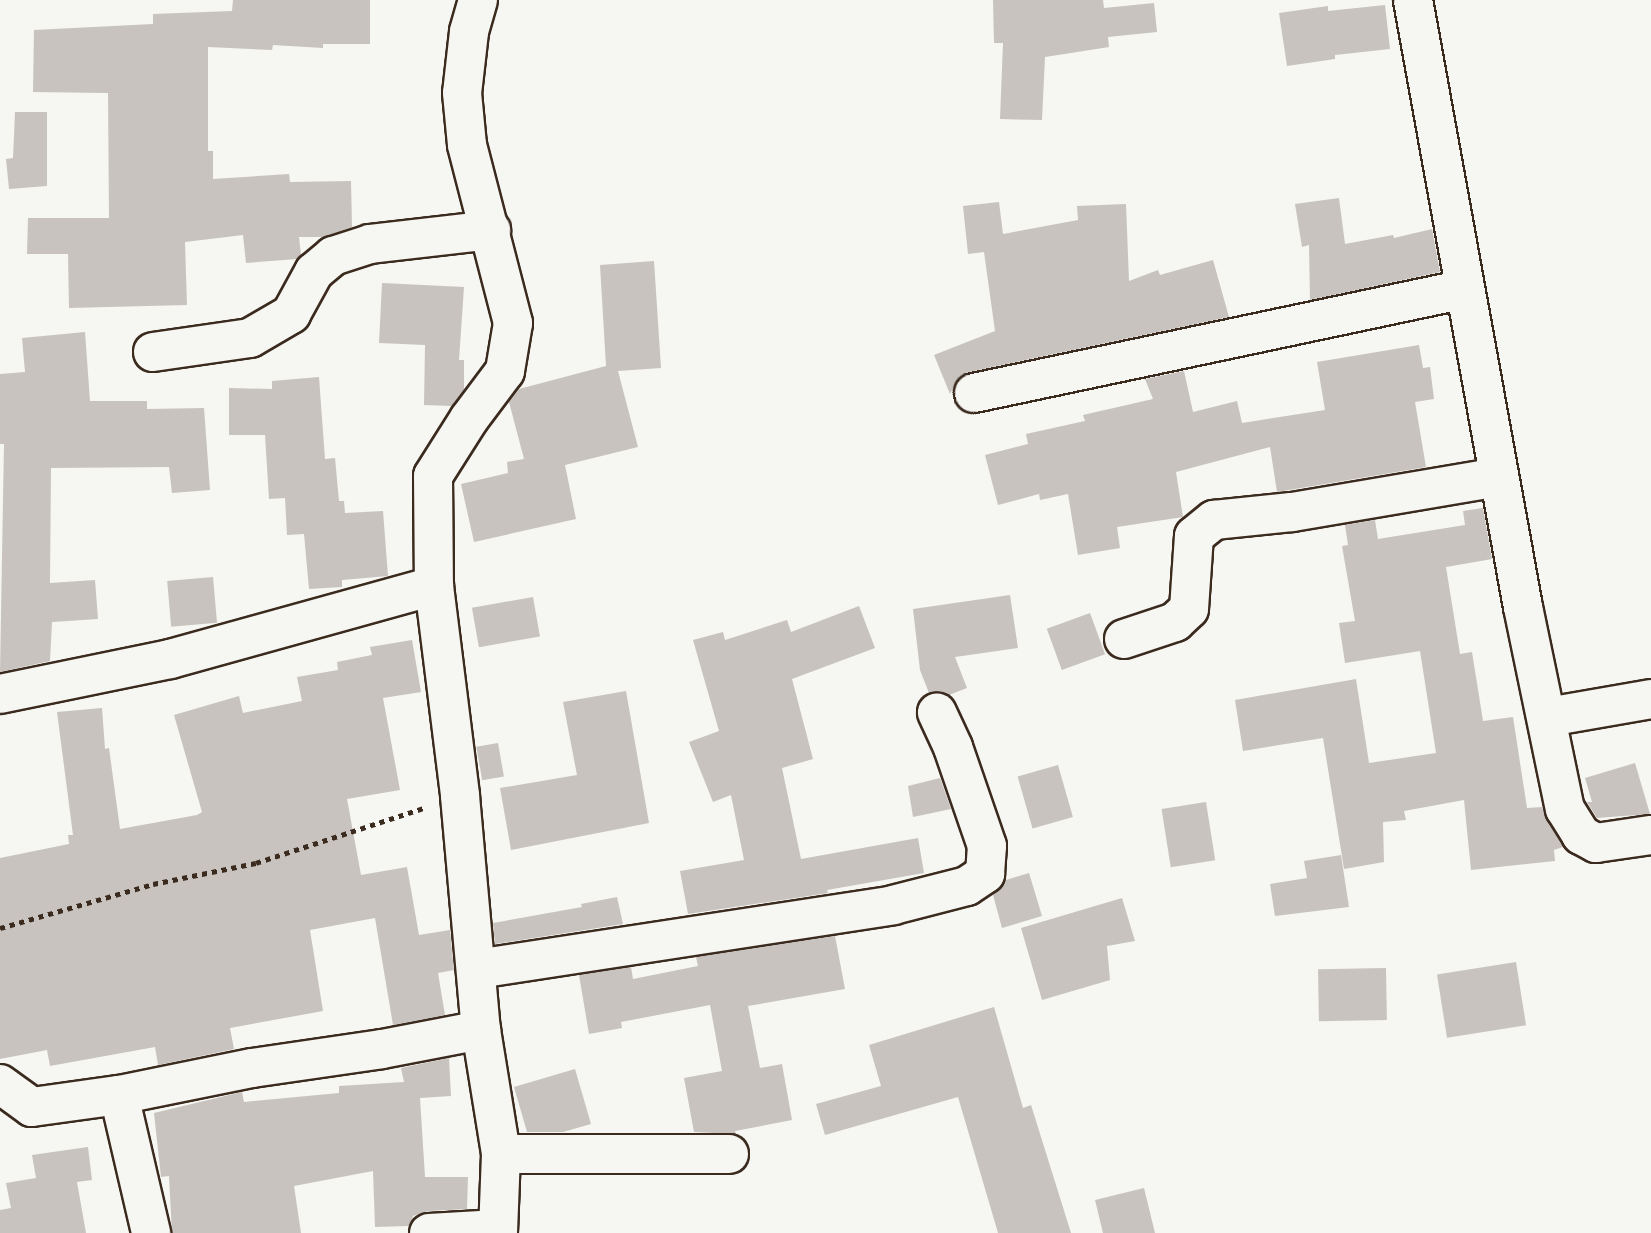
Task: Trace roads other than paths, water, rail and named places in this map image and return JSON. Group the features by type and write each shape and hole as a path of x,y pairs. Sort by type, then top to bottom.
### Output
{"street":[{"path":"429,1233 498,1231 501,1154 481,1030 460,796 434,586 433,476 469,419 505,371 513,323 467,145 462,93 469,32 478,0"},
{"path":"1413,0 1523,607 1565,809 1581,835 1595,843 1651,835"},
{"path":"153,352 250,338 291,314 314,272 333,256 370,244 491,230"},
{"path":"974,393 1465,289"},
{"path":"1124,639 1175,622 1189,608 1194,536 1214,520 1293,512 1499,477"},
{"path":"0,694 170,659 434,586"},
{"path":"1548,717 1651,699"},
{"path":"477,969 893,905 967,886 985,874 987,846 953,747 937,713"},
{"path":"0,1084 32,1107 119,1095 252,1068 382,1049 481,1030"},
{"path":"119,1095 151,1233"},
{"path":"501,1154 729,1154"}]}
